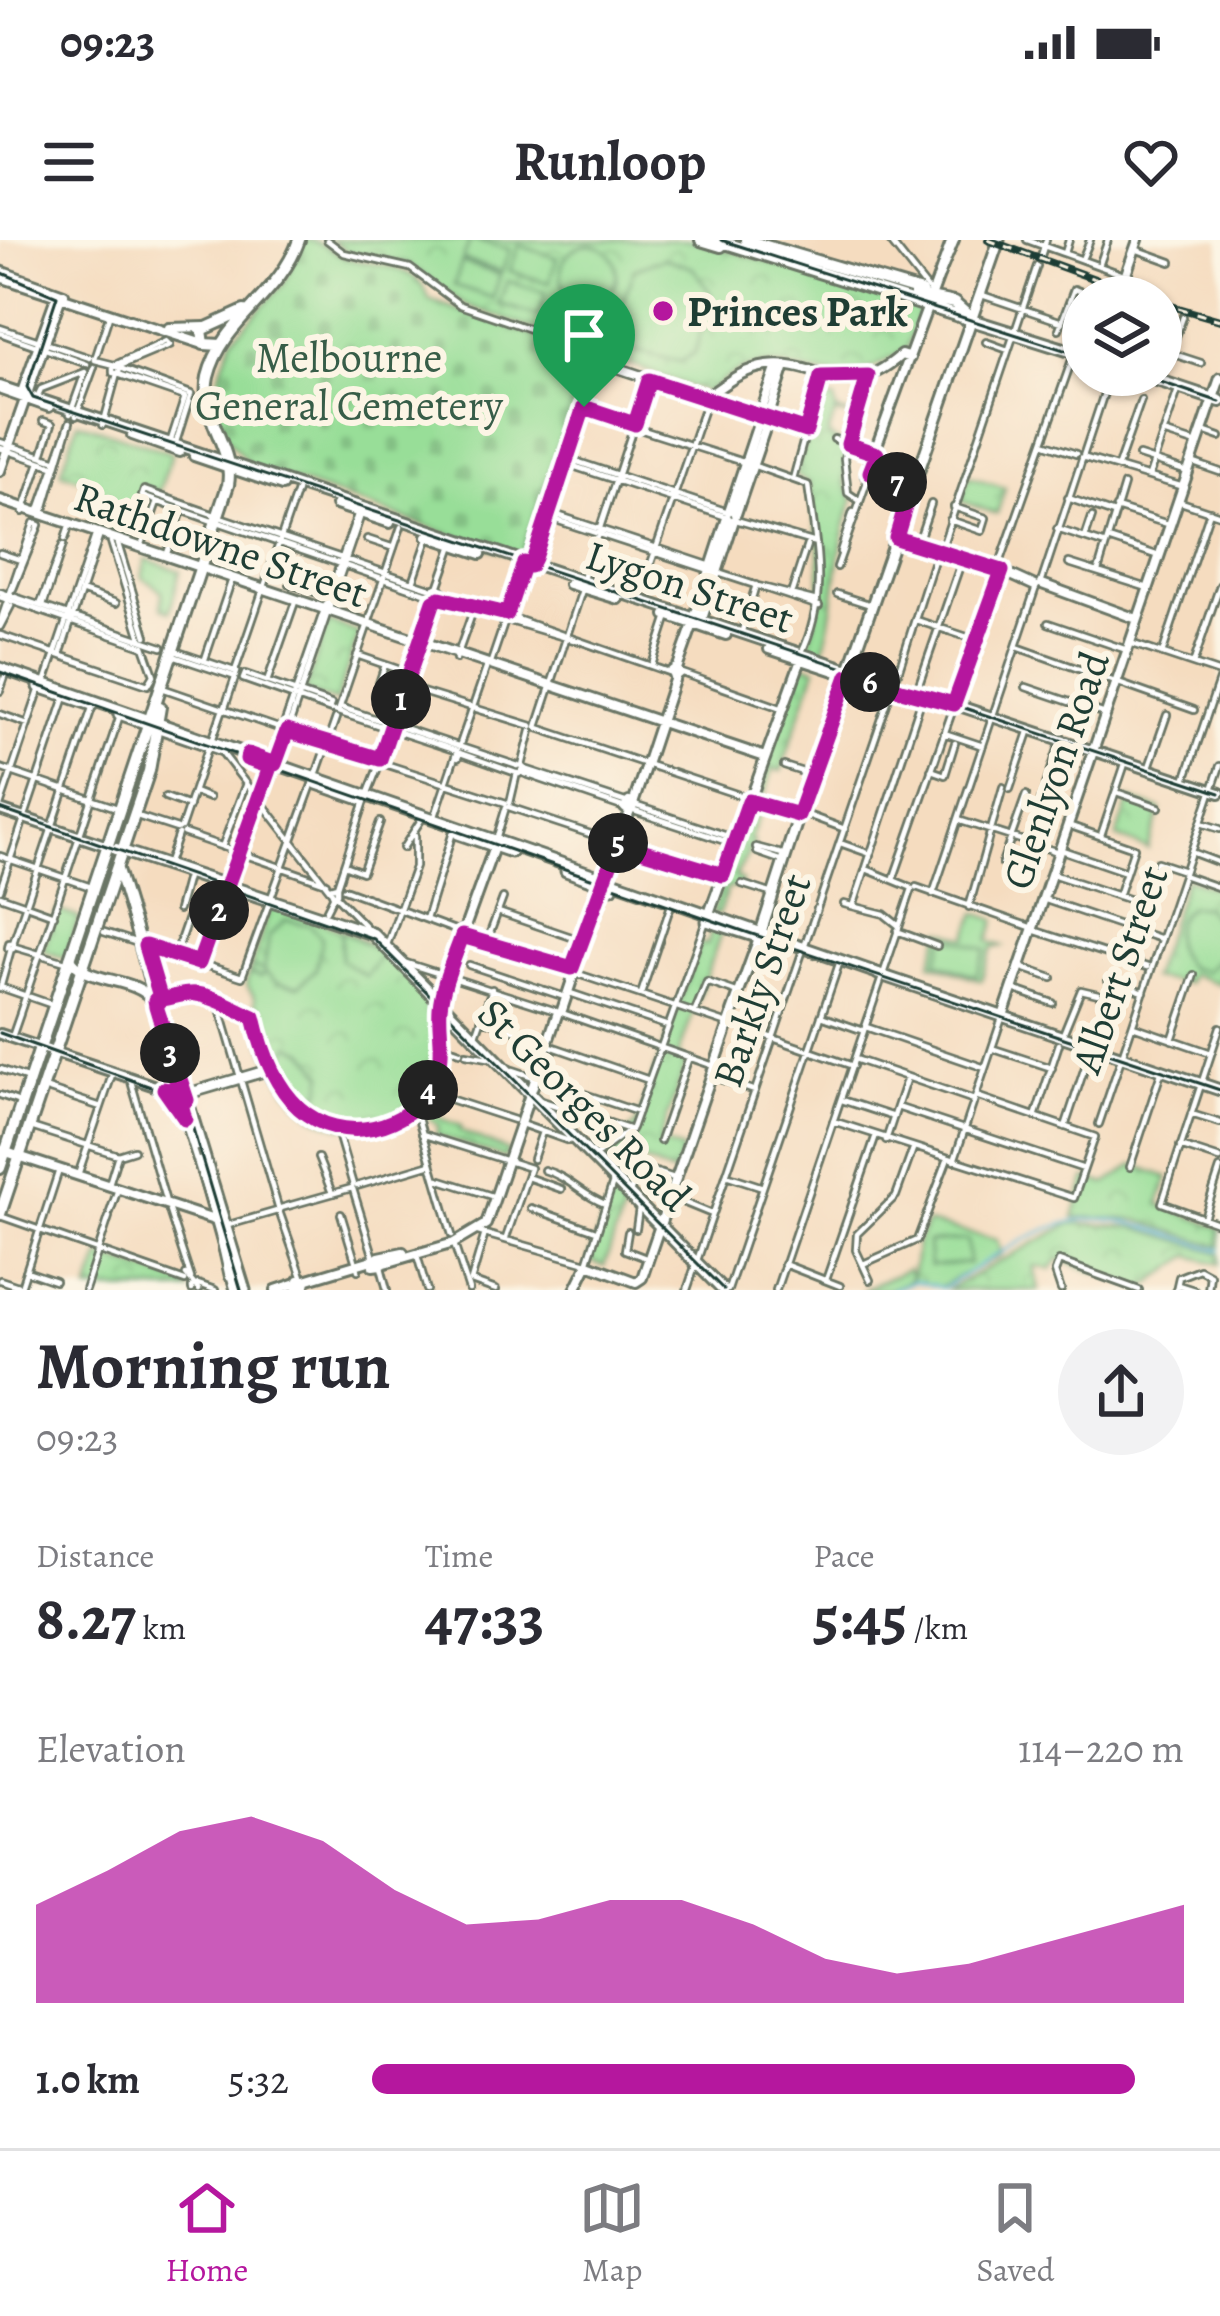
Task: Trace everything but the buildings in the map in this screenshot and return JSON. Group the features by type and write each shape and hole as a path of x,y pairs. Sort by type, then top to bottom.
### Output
{"highway":[{"path":"0,1168 120,809 155,724 219,520 232,463 207,413 212,346 225,326 279,281 299,240"},
{"path":"701,240 736,243 975,312 1062,348"},
{"path":"716,240 768,248 819,268"},
{"path":"212,346 200,335 206,327 225,326"},
{"path":"1182,388 1216,400"},
{"path":"2,1220 120,870 153,750 155,724 202,571"},
{"name":"St Georges Road","path":"108,846 270,901 332,894 726,1290"}],"main road":[{"path":"760,934 999,240"},
{"path":"3,672 48,677 218,752 247,756 640,895 1220,1090"},
{"path":"48,677 65,697 155,724"},
{"path":"218,752 247,756"},
{"path":"366,798 495,843"},
{"path":"120,870 144,984 160,1002 222,1224"},
{"path":"640,895 708,918"},
{"path":"69,960 83,970 144,984"},
{"path":"189,1094 185,1119 241,1286"}],"street":[{"path":"327,240 344,253 410,268 451,301 596,352 600,362 549,515 514,590 436,820"},
{"path":"889,240 933,280 933,300"},
{"path":"1027,240 1125,275 1136,244 1172,262"},
{"path":"1064,254 1069,240"},
{"path":"1082,260 1090,240"},
{"path":"1099,266 1108,240"},
{"path":"837,567 933,300 933,280 953,242"},
{"path":"1041,256 1046,243"},
{"name":"Barkly Street","path":"687,1290 1037,266"},
{"path":"0,274 212,346"},
{"path":"31,399 40,344 60,294"},
{"path":"975,312 1022,308 1060,325 1062,319"},
{"path":"74,413 111,311"},
{"path":"156,326 206,327"},
{"path":"0,344 2,331 90,367 117,370 188,397 175,438"},
{"path":"986,342 1008,350"},
{"path":"104,423 117,370 152,349"},
{"path":"639,601 702,408 710,397 743,372 763,367 854,378 902,355 910,358"},
{"path":"1182,357 1201,363"},
{"path":"600,362 807,431"},
{"path":"50,462 2,453 16,418 41,389 90,367"},
{"path":"484,1230 517,1122 534,1098 548,1043 684,645 784,367"},
{"path":"858,501 847,489 848,444 868,375"},
{"path":"792,478 819,376"},
{"name":"Glenlyon Road","path":"862,1264 917,1240 964,1129 1220,378"},
{"path":"160,1002 194,993 255,1018 268,1069 296,1105 338,1127 382,1126 432,1093 443,1045 442,1006 449,974 650,379"},
{"name":"Lygon Street","path":"0,388 104,423 175,438 298,489 402,525 917,695 955,701 1216,792"},
{"path":"897,882 975,639 1062,396"},
{"path":"933,894 1102,396"},
{"path":"1149,476 1176,396"},
{"path":"1118,466 1141,400"},
{"path":"583,409 808,485 817,541 819,603 631,1130 593,1154"},
{"path":"41,510 52,424 43,421"},
{"path":"23,510 69,422 50,462"},
{"path":"1202,430 1220,436"},
{"path":"1163,433 1197,445"},
{"path":"834,439 876,453"},
{"path":"1043,443 1183,487"},
{"path":"1139,456 1220,472"},
{"path":"566,461 808,542 817,541"},
{"path":"868,474 911,489"},
{"path":"1098,571 1124,484"},
{"path":"167,866 194,792 218,752 223,709 298,489"},
{"path":"219,520 157,502 142,496 144,490 412,585 434,601"},
{"path":"1068,498 1170,525"},
{"path":"1178,501 1220,515"},
{"name":"Rathdowne Street","path":"0,502 69,526"},
{"path":"140,550 157,502"},
{"path":"917,545 931,504"},
{"path":"950,520 981,535 990,519 954,507"},
{"name":"Rathdowne Street","path":"23,510 41,510 96,539 166,556 202,571"},
{"path":"166,556 182,510"},
{"path":"297,695 360,510"},
{"path":"1162,654 1210,512"},
{"path":"549,515 819,603"},
{"path":"732,516 817,541"},
{"path":"1085,538 1092,517"},
{"path":"6,596 17,590 24,561 34,523 39,525 24,561"},
{"path":"104,932 242,976 402,525"},
{"path":"64,539 69,526"},
{"path":"1058,529 1159,556"},
{"path":"412,585 429,534"},
{"path":"894,537 1137,619"},
{"path":"96,539 0,808 108,846"},
{"path":"367,539 394,548"},
{"path":"454,542 439,586 442,592 474,606"},
{"path":"791,595 808,542"},
{"path":"0,635 148,685 154,675 115,546"},
{"name":"Rathdowne Street","path":"140,550 764,759"},
{"path":"0,553 24,561"},
{"path":"854,904 962,560"},
{"path":"1069,562 1148,588"},
{"path":"41,607 53,570"},
{"path":"204,661 231,581"},
{"path":"290,584 330,597"},
{"path":"412,585 439,586"},
{"path":"743,638 756,585"},
{"path":"1193,664 1220,585"},
{"path":"80,590 116,603"},
{"path":"837,593 870,605"},
{"path":"6,596 69,621 162,647"},
{"path":"0,624 10,606 6,596"},
{"path":"332,894 434,601 440,598 783,708"},
{"path":"267,685 294,602"},
{"path":"456,657 474,606"},
{"path":"652,665 669,614"},
{"path":"916,620 975,639"},
{"path":"1048,623 1162,654 1220,677 1185,781"},
{"path":"1017,647 1195,710"},
{"path":"177,654 735,842"},
{"path":"177,654 238,674"},
{"path":"357,655 410,673"},
{"path":"375,694 385,664"},
{"path":"0,691 3,672"},
{"path":"405,686 844,830"},
{"path":"1026,687 1106,714"},
{"path":"165,689 719,875"},
{"path":"54,914 0,893 65,697"},
{"path":"69,1011 1,987 10,945 93,705"},
{"path":"0,714 28,724"},
{"path":"12,1038 120,715"},
{"path":"1148,769 1167,715"},
{"path":"969,907 989,830 1030,729"},
{"path":"202,964 285,730"},
{"path":"944,733 983,746"},
{"path":"1029,859 1062,739"},
{"path":"931,770 945,775 956,742"},
{"path":"218,752 332,894 400,910 809,1051 1065,1127 1089,1054"},
{"path":"1100,836 1126,761"},
{"path":"784,766 812,777"},
{"name":"Albert Street","path":"1099,1124 1149,968 1216,792 1220,766"},
{"path":"0,768 120,809"},
{"path":"222,847 246,783"},
{"path":"194,792 209,797"},
{"path":"1116,792 1159,807"},
{"path":"1002,863 1026,794"},
{"path":"165,797 189,806"},
{"path":"134,814 308,877 342,901 366,931"},
{"path":"386,949 415,866 415,836 421,820"},
{"path":"958,820 1126,872"},
{"path":"344,865 362,872 378,825 358,822"},
{"path":"1201,823 1220,829"},
{"path":"1068,825 1134,848 1118,896"},
{"path":"426,920 453,832"},
{"path":"403,848 415,836"},
{"path":"839,843 871,852"},
{"path":"1191,853 1220,862"},
{"path":"0,856 93,888"},
{"path":"1134,930 1157,862 1220,888"},
{"path":"866,869 1149,968"},
{"path":"175,955 194,910 179,908 188,873"},
{"path":"1051,873 1143,904"},
{"path":"308,877 320,874"},
{"path":"742,884 773,894"},
{"path":"776,1290 914,888"},
{"path":"487,941 503,898"},
{"path":"1042,899 1161,939"},
{"path":"844,904 854,904 937,946"},
{"path":"640,994 670,908"},
{"path":"498,912 583,941"},
{"path":"219,1003 297,1287 484,1230 639,1285 760,934"},
{"path":"139,944 189,1094"},
{"path":"10,945 69,960"},
{"path":"401,964 408,961 560,1009 715,1066"},
{"path":"726,1290 843,962"},
{"path":"470,965 560,1009 668,1027"},
{"path":"1019,967 1052,978"},
{"path":"479,985 484,970"},
{"path":"1172,1040 1193,974"},
{"path":"1108,980 1144,992"},
{"path":"694,1012 707,982 740,993"},
{"path":"475,1039 492,989"},
{"path":"1012,989 1053,1003"},
{"path":"1035,1117 1081,990 1095,993"},
{"path":"442,1006 443,1045"},
{"path":"821,1016 986,1068"},
{"path":"482,1019 649,1080"},
{"path":"1132,1026 1211,1053"},
{"path":"1220,1027 1162,1203 1220,1224"},
{"path":"0,1034 189,1094 268,1069"},
{"path":"443,1045 487,1060 490,1054"},
{"path":"992,1048 1052,1068"},
{"path":"660,1141 689,1057"},
{"path":"0,1069 29,1079"},
{"path":"1130,1167 1162,1070"},
{"path":"78,1176 112,1072"},
{"path":"508,1072 638,1112"},
{"path":"711,1076 755,1091"},
{"path":"886,1140 907,1077"},
{"path":"130,1078 192,1284"},
{"path":"44,1088 101,1107"},
{"path":"164,1089 185,1119"},
{"path":"432,1093 569,1141"},
{"path":"0,1095 22,1103"},
{"path":"534,1098 631,1130"},
{"path":"840,1100 894,1118"},
{"path":"897,1107 1084,1168"},
{"path":"413,1108 469,1284"},
{"path":"1193,1114 1220,1123"},
{"path":"668,1119 676,1121"},
{"path":"833,1121 950,1161"},
{"path":"0,1122 14,1126"},
{"path":"31,1126 118,1155 134,1150"},
{"path":"338,1127 385,1290"},
{"name":"Albert Street","path":"950,1161 1070,1200 1094,1137 1065,1127"},
{"path":"533,1159 542,1132"},
{"path":"422,1134 530,1168 506,1238"},
{"path":"826,1280 876,1136"},
{"path":"1180,1146 1220,1159"},
{"path":"856,1234 896,1196 913,1149"},
{"path":"2,1152 222,1224 431,1164"},
{"path":"85,1290 110,1215 118,1155"},
{"path":"318,1158 332,1193"},
{"path":"629,1195 639,1168 676,1179"},
{"path":"1204,1218 1220,1169"},
{"path":"0,1280 20,1288 59,1170"},
{"path":"544,1170 567,1177 587,1197 605,1204"},
{"path":"1172,1172 1184,1177"},
{"path":"576,1290 616,1175"},
{"path":"726,1175 763,1187"},
{"path":"527,1177 561,1189"},
{"path":"436,1179 495,1197"},
{"path":"469,1284 500,1187"},
{"path":"669,1199 712,1214"},
{"path":"640,1205 625,1250 648,1258"},
{"path":"531,1208 596,1231"},
{"path":"340,1214 358,1268"},
{"path":"2,1220 212,1290"},
{"path":"843,1229 856,1234"},
{"path":"856,1234 869,1280"},
{"path":"415,1251 427,1290"},
{"path":"1061,1290 1057,1261 1139,1290"},
{"path":"786,1266 840,1286"},
{"path":"1195,1290 1177,1287 1179,1277 1199,1270 1210,1275 1208,1290"},
{"path":"26,1271 56,1281"},
{"path":"1103,1290 1107,1278"},
{"path":"469,1284 496,1290"}],"green space":[{"name":"Melbourne General Cemetery","path":"304,240 347,258 407,273 424,288 429,300 589,354 520,558 251,466 220,430 215,386 232,339 284,284"},
{"name":"Princes Park","path":"330,240 694,240 918,306 920,311 906,350 868,370 832,375 763,365 728,377 708,393 466,305 408,264 347,251"},
{"path":"470,240 510,249 502,272 463,260"},
{"path":"519,245 557,258 549,283 510,271"},
{"path":"589,245 609,253 617,273 609,293 589,301 569,293 561,273 569,253"},
{"name":"Princes Park","path":"664,258 693,268 711,294 695,352 681,362 624,348 612,332 634,269"},
{"path":"462,262 500,275 493,298 454,285"},
{"path":"507,281 546,293 538,316 499,304"},
{"path":"589,354 597,359 532,556 525,560 520,558"},
{"path":"822,382 828,383 826,399 835,400 836,411 851,416 835,414 828,435 846,447 844,481 853,500 821,657 806,652 818,606 819,548 809,482 796,476"},
{"path":"78,422 172,453 159,492 144,488 137,519 121,516 124,538 95,528 99,516 87,481 61,472"},
{"path":"969,476 1005,488 997,514 961,501"},
{"path":"146,559 180,571 170,611 162,608 162,591 142,577"},
{"path":"328,622 359,633 336,702 305,691"},
{"path":"801,663 816,668 781,771 773,769 763,800 755,798"},
{"path":"1130,799 1161,810 1148,849 1117,837"},
{"path":"751,805 761,809 750,840 754,843 735,877 742,881 740,887 728,888 718,915 712,913"},
{"path":"1186,878 1220,890 1220,984 1191,974 1187,983 1151,978"},
{"path":"1190,906 1205,907 1220,924 1220,957 1205,971 1189,968 1175,945 1177,920"},
{"path":"270,907 369,944 416,984 436,1026 434,1065 415,1098 385,1120 350,1127 314,1115 273,1065 263,1040 261,1013 255,1011 255,998 246,984"},
{"path":"57,910 79,918 65,958 43,951"},
{"path":"976,913 996,920 989,941 1002,946 992,948 981,980 931,963 942,930 967,938"},
{"path":"286,920 310,925 322,938 316,969 299,986 276,982 265,972 261,977 249,973 251,967 264,970 269,936"},
{"path":"713,927 722,930 678,1056 687,1060 659,1142 682,1150 674,1174 640,1160 630,1187 614,1171 618,1156 604,1163 597,1156 636,1125 700,943 707,945"},
{"path":"341,930 382,953 366,976 341,960"},
{"path":"946,936 986,949 976,976 937,962"},
{"path":"291,1045 305,1051 324,1074 320,1094 295,1093 278,1063"},
{"path":"427,1103 442,1119 461,1126 460,1131 508,1151 505,1158 436,1135 439,1127 422,1111"},
{"path":"1134,1165 1168,1177 1159,1204 1220,1228 1220,1247 1137,1220 1074,1217 1086,1178 1106,1184"},
{"path":"615,1186 628,1198 604,1266 588,1260"},
{"path":"927,1223 997,1240 1002,1255 939,1287 911,1280 888,1290 862,1290 908,1269 912,1278 917,1243"},
{"path":"1072,1223 1136,1227 1220,1253 1220,1264 1190,1256 1143,1289 1059,1259 1051,1269 1034,1266 1039,1290 946,1290"},
{"path":"967,1240 969,1263 930,1266 928,1242"},
{"path":"101,1256 182,1283 189,1290 89,1290"}],"waterway":[{"path":"891,1290 914,1281 942,1288 1023,1240 1074,1221 1130,1223 1220,1250"}],"tram line":[{"path":"721,240 1062,349"},
{"path":"0,272 57,296 27,387 33,398 1220,793"},
{"path":"1182,389 1220,402"},
{"path":"0,672 743,931 1220,1090"},
{"path":"0,809 374,939 724,1290"},
{"path":"0,1033 179,1097 188,1112 241,1290"}],"railway":[{"path":"988,240 1087,276"},
{"path":"1182,309 1220,320"}],"place":[{"name":"Princes Park","path":"663,311"}],"route":[{"path":"584,407 534,558 530,566 524,563 507,614 503,618 440,598 434,601 380,759 287,731 275,764 248,754 247,759 270,767 199,963 145,946 161,1000 162,1003 156,1006 167,1046 176,1072 175,1075 180,1094 185,1119 164,1089 176,1091 180,1094 183,1095 187,1100 175,1069 156,1006 155,1000 159,1001 160,1000 161,1000 169,1000 196,994 254,1017 265,1056 291,1099 310,1116 345,1129 390,1123 418,1103 437,1074 444,1043 440,1004 462,936 572,968 618,843 723,875 749,801 798,815 848,676 954,704 1002,571 896,538 911,487 870,472 877,454 848,444 868,376 821,377 806,431 649,380 635,424 584,407"}]}
